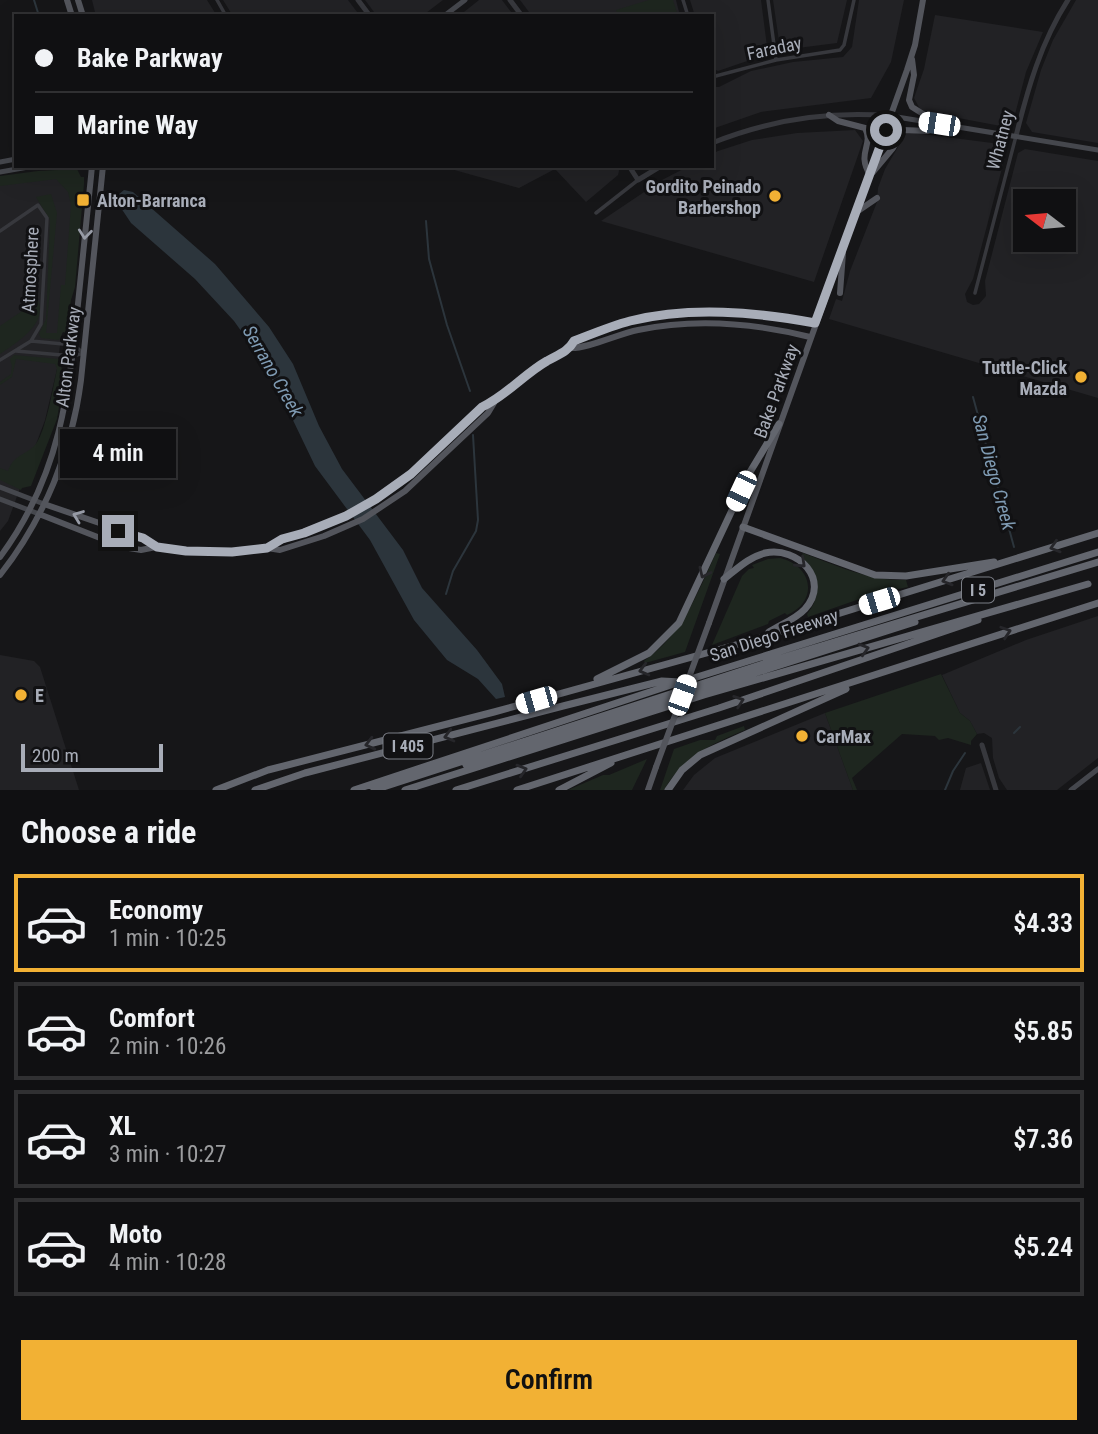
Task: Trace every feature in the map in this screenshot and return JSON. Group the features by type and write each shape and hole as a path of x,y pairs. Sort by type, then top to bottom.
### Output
{"highway":[{"path":"578,688 649,653 679,623 750,472 779,424"},
{"path":"743,527 876,575 906,576 956,566 1012,560"},
{"path":"216,790 268,770 757,639 1098,533"},
{"path":"724,579 748,561 767,553 780,552 794,556 809,570 814,591 807,607 757,639"},
{"name":"San Diego Freeway","path":"254,790 296,775 563,706 662,681 681,682 1098,552"},
{"path":"374,790 775,660 1098,562"},
{"path":"405,790 1071,570"},
{"name":"I 5","path":"456,790 719,708 1098,580"},
{"path":"388,790 1088,584"},
{"path":"517,790 1098,603"},
{"path":"668,790 682,770 700,755 872,677"},
{"name":"I 5","path":"354,790 681,682"},
{"path":"559,790 589,776 623,755"}],"main road":[{"path":"447,14 465,0"},
{"name":"Bake Parkway","path":"648,790 912,57 923,0"},
{"path":"912,57 914,75 909,100 912,107 939,124"},
{"path":"829,115 838,121 865,128 868,139 863,165 870,176 888,155 903,130 928,131 939,124"},
{"path":"891,116 1098,150"},
{"path":"0,172 23,168"},
{"name":"Alton Parkway","path":"0,557 30,510 62,426 73,356 92,168"},
{"name":"Alton Parkway","path":"0,575 44,504 62,462 71,432 80,390 103,168"},
{"path":"856,212 877,198"},
{"path":"840,293 844,244"},
{"path":"0,499 123,547 209,552 267,548 282,539 346,516 376,499 411,474 482,407 495,401 537,368 570,348 574,341 628,321 666,315 745,313 815,323"},
{"path":"570,348 579,349 625,332 663,325 724,324 779,330 810,337"},
{"path":"0,487 143,538 157,547"},
{"path":"1071,790 1098,769"}],"street":[{"path":"768,0 776,60"},
{"name":"Faraday","path":"714,76 776,60 843,48 854,0"},
{"name":"Whatney","path":"975,293 1033,75 1047,38 1068,0"},
{"path":"714,142 766,126 829,115 891,116"},
{"path":"630,168 638,180"},
{"path":"596,213 658,168"},
{"name":"Atmosphere","path":"0,230 38,205 47,218 41,324 31,341"},
{"path":"0,360 31,341 74,345 84,353"},
{"path":"51,354 52,343"},
{"path":"14,351 73,356 84,353"},
{"path":"982,745 996,790"},
{"path":"993,782 1002,790"}],"shaded area":[{"path":"92,0 207,0 216,14 96,14"},
{"path":"223,0 348,0 358,14 232,14"},
{"path":"365,0 443,0 425,14 376,14"},
{"path":"479,0 502,0 512,14 462,14"},
{"path":"520,0 676,0 680,14 530,14"},
{"path":"649,0 673,0 677,14 617,14 616,10"},
{"path":"690,0 761,0 768,54 718,71 714,69 714,14 694,14"},
{"path":"773,0 847,0 837,43 782,50"},
{"path":"859,0 904,0 891,62 871,98 761,112 714,128 714,87 751,71 793,62 843,57 852,47"},
{"path":"1076,0 1098,0 1098,143 1032,132 1026,123 1041,70 1053,40"},
{"path":"935,15 1043,32 1026,72 1013,122 1006,127 921,111 914,98 924,69"},
{"path":"855,130 863,141 814,282 601,221 662,180 685,168 714,168 714,153 718,151 752,140 797,133"},
{"path":"907,132 1000,144 1006,153 973,279 965,294 967,302 973,305 979,304 986,296 985,281 1018,153 1025,149 1098,161 1098,398 829,319 836,299 842,301 850,271 877,202 878,188 885,169"},
{"path":"447,168 618,168 619,171 618,175 586,202 555,169 519,188"},
{"path":"77,169 81,177 84,177 84,184 75,287 67,333 63,332 59,340 41,338 39,334 46,319 50,220 36,197 51,194 57,213 46,333 57,333 61,285 65,285 71,205 68,192 56,179 0,186 0,176"},
{"path":"60,178 78,206 57,369 45,420 8,521 0,531 0,183"},
{"path":"37,298 40,307 35,324 23,338 0,354 0,326 34,303"},
{"path":"14,355 59,359 62,370 65,371 57,419 31,486 21,490 0,480 0,468 8,471 13,461 31,449 39,439 49,409 57,369 55,364 16,359 12,377 0,385 0,382 11,374 10,359"},
{"path":"716,553 720,554 685,652 645,663 679,626"},
{"path":"803,553 866,575 906,580 908,587 871,595 808,617 817,592 817,584 812,570 801,557"},
{"path":"780,558 800,568 805,576 808,593 804,601 787,615 785,613 768,624 712,645 742,576 754,568 752,565"},
{"path":"1098,616 1098,758 1057,790 1007,790 999,778 993,758 992,738 984,733 977,734 970,721 960,713 942,675 1026,640"},
{"path":"0,655 34,661 40,667 79,790 0,790"},
{"path":"941,674 960,713 970,721 977,734 971,745 948,738 939,740 935,736 902,734 852,778 857,790 853,790 825,713"},
{"name":"CarMax","path":"825,713 853,790 683,790 694,775 715,758"},
{"path":"744,726 745,730 709,746 689,760 664,790 660,790 674,749 700,740 715,740 717,736"},
{"path":"647,759 632,790 568,790 603,775"},
{"path":"981,763 990,790 960,790 966,768"}],"water":[{"path":"124,190 133,192 215,264 269,327 293,364 319,426 342,469 403,550 422,588 477,650 502,684 505,697 496,699 478,679 447,660 414,620 370,540 315,466 278,389 249,342 234,321 195,279 131,223 119,205 118,195"}],"waterway":[{"name":"Serrano Creek","path":"34,0 38,14"},
{"path":"426,221 429,259 447,325 470,391"},
{"name":"San Diego Creek","path":"973,397 1014,547"},
{"path":"446,594 453,571 476,531 478,520 473,435"},
{"name":"San Diego Creek","path":"1014,733 1020,727"},
{"path":"945,790 965,753"}],"place":[{"name":"Gordito Peinado Barbershop","path":"775,196"},
{"name":"Alton-Barranca","path":"83,200"},
{"name":"Tuttle-Click Mazda","path":"1081,377"},
{"name":"E","path":"21,695"},
{"name":"CarMax","path":"802,736"}],"route":[{"path":"118,531 143,538 157,547 186,551 232,552 267,548 282,539 346,516 376,499 411,474 482,407 495,401 524,377 570,348 574,341 628,321 688,313 768,314 815,323 886,130"}]}
